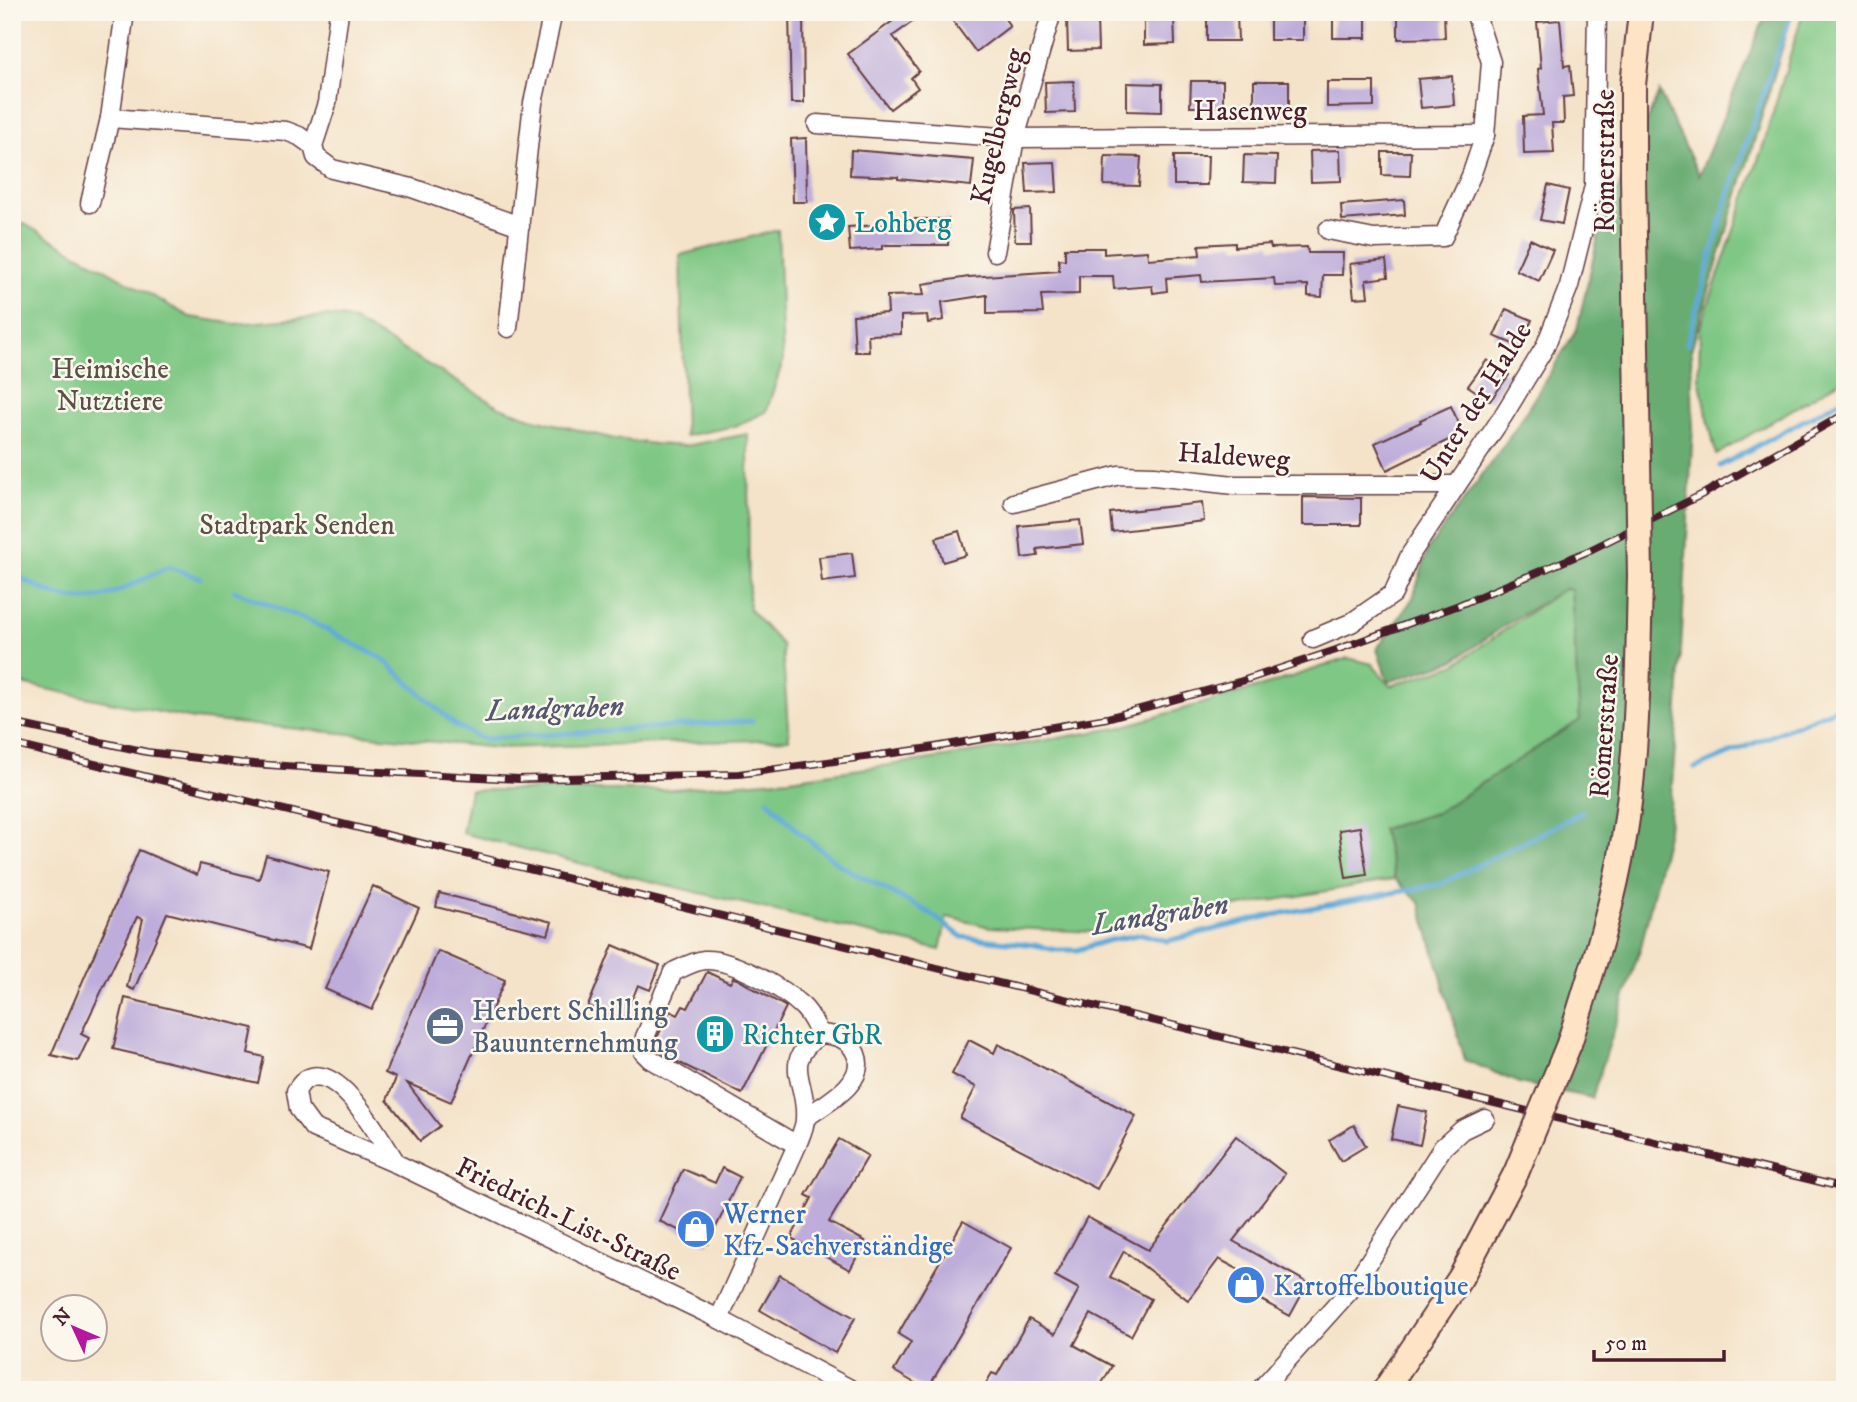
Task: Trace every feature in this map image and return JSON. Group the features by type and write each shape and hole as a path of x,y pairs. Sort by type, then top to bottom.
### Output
{"main road":[{"name":"Römerstraße","path":"1385,1390 1461,1277 1516,1173 1569,1044 1600,946 1624,839 1636,736 1640,577 1633,98 1641,12"}],"street":[{"path":"90,203 110,118 125,12"},
{"path":"339,12 327,103 313,146 316,157 332,169 412,188 520,226"},
{"path":"508,328 533,103 553,12"},
{"name":"Kugelbergweg","path":"995,252 1015,138 1052,12"},
{"path":"1328,230 1374,239 1443,237 1476,165 1485,135 1490,62 1475,12"},
{"name":"Unter der Halde","path":"1313,639 1350,623 1394,594 1410,555 1503,416 1545,347 1569,286 1594,186 1597,12"},
{"path":"110,118 286,131 313,146"},
{"name":"Hasenweg","path":"817,124 1015,138 1485,135"},
{"name":"Haldeweg","path":"1014,502 1119,475 1254,486 1455,485"},
{"path":"797,1145 650,1059 643,1052 645,1037 673,972 703,960 722,962 790,996 805,1008 820,1034"},
{"path":"719,1319 797,1145 805,1118 797,1060 807,1044 820,1034 839,1036 852,1045 859,1062 856,1075 848,1087 805,1118"},
{"name":"Friedrich-List-Straße","path":"397,1164 347,1091 332,1080 319,1075 305,1079 296,1091 299,1109 313,1128 397,1164 719,1319 852,1390"},
{"path":"1260,1390 1352,1289 1443,1147 1462,1130 1485,1119"}],"green space":[{"path":"1767,12 1793,12 1691,350 1693,425 1677,725 1668,830 1642,943 1592,1098 1519,1083 1465,1060 1420,903 1395,879 1382,829 1436,813 1580,720 1571,589 1566,588 1508,623 1453,661 1388,682 1377,649 1413,598 1428,549 1514,431 1577,329 1599,233 1659,92 1699,175"},
{"path":"1803,12 1845,12 1845,378 1716,455 1699,378 1700,328 1764,143"},
{"name":"Stadtpark Senden","path":"12,217 190,317 236,324 328,316 346,318 500,407 531,418 614,439 655,444 685,446 748,434 749,609 782,645 789,739 498,748 193,719 12,682"},
{"path":"778,230 783,361 766,412 735,426 685,436 680,255"},
{"path":"1566,587 1571,589 1580,720 1436,813 1382,829 1395,879 1094,932 990,927 947,917 940,950 637,878 462,833 470,790 661,790 790,779 946,757 1117,728 1273,683 1348,658 1372,664 1390,686 1454,665"}],"building":[{"path":"789,12 803,12 804,103 791,103"},
{"path":"888,12 926,12 893,36 919,71 911,78 918,88 890,109 848,54 894,20"},
{"path":"946,12 1000,12 1010,26 976,52"},
{"path":"1333,12 1366,12 1366,38 1333,38"},
{"path":"1398,12 1444,12 1445,38 1398,39"},
{"path":"1270,13 1303,13 1303,40 1270,40"},
{"path":"1237,14 1238,41 1207,41 1207,15"},
{"path":"1174,16 1175,44 1144,45 1144,17"},
{"path":"1067,18 1097,18 1098,50 1068,51"},
{"path":"1560,20 1564,66 1570,65 1573,96 1563,97 1564,123 1552,123 1554,153 1524,154 1523,116 1543,115 1537,22"},
{"path":"1452,76 1454,105 1421,108 1418,79"},
{"path":"1074,81 1075,112 1046,113 1045,82"},
{"path":"1191,81 1223,81 1223,107 1190,107"},
{"path":"1254,81 1289,81 1289,108 1254,108"},
{"path":"1327,82 1374,82 1374,106 1327,107"},
{"path":"1127,83 1162,84 1162,112 1127,111"},
{"path":"806,138 807,202 793,202 791,139"},
{"path":"851,150 974,160 971,186 898,177 850,175"},
{"path":"1340,150 1341,181 1311,182 1310,151"},
{"path":"1382,152 1411,152 1410,176 1382,175"},
{"path":"1244,155 1277,156 1276,183 1243,182"},
{"path":"1105,156 1141,157 1139,186 1104,185"},
{"path":"1174,156 1208,156 1207,185 1174,185"},
{"path":"1055,162 1057,192 1027,193 1025,163"},
{"path":"1548,185 1569,190 1562,224 1540,220"},
{"path":"1404,200 1405,215 1342,220 1341,205"},
{"path":"1030,209 1031,241 1015,241 1014,210"},
{"path":"894,219 948,219 948,245 883,245 883,249 850,251 848,227 894,224"},
{"path":"1530,239 1553,250 1539,281 1516,270"},
{"path":"1235,243 1235,247 1270,244 1271,248 1307,247 1308,253 1343,253 1342,275 1323,275 1322,297 1308,296 1308,285 1275,286 1274,278 1202,282 1201,275 1166,278 1167,291 1153,293 1152,286 1114,289 1113,276 1079,276 1079,294 1041,295 1043,313 987,314 987,295 942,302 944,320 928,323 927,315 901,316 901,334 868,335 869,352 855,352 853,315 888,313 887,296 924,295 922,284 969,277 1059,271 1059,259 1065,260 1065,248 1104,248 1104,254 1147,251 1148,259 1200,255 1199,245"},
{"path":"1386,260 1388,277 1366,280 1368,297 1354,298 1350,264"},
{"path":"1506,309 1532,320 1520,347 1494,336"},
{"path":"1487,360 1509,375 1490,401 1468,386"},
{"path":"1451,406 1463,433 1387,470 1375,443"},
{"path":"1303,497 1361,498 1361,525 1303,525"},
{"path":"1202,503 1204,521 1112,532 1110,513"},
{"path":"1080,520 1083,544 1037,549 1038,556 1022,558 1019,526"},
{"path":"959,531 966,555 943,562 936,538"},
{"path":"852,553 855,578 822,582 819,557"},
{"path":"1360,827 1367,875 1346,878 1339,830"},
{"path":"139,850 197,875 200,864 259,879 266,855 329,872 309,949 167,913 134,990 127,987 143,919 137,917 81,1034 89,1038 78,1061 51,1055"},
{"path":"373,886 419,908 372,1010 325,989"},
{"path":"439,893 552,922 548,935 436,907"},
{"path":"613,945 660,965 650,990 638,985 624,1020 588,1006"},
{"name":"Herbert Schilling Bauunternehmung","path":"438,951 505,980 451,1102 407,1083 440,1126 420,1141 387,1100 396,1078 385,1073"},
{"name":"Richter GbR","path":"707,972 730,983 733,978 737,979 786,1007 742,1094 655,1048 670,1011 678,1015 683,1006 688,1008"},
{"path":"125,998 253,1028 248,1053 264,1057 258,1083 113,1049"},
{"path":"969,1040 994,1053 998,1044 1136,1116 1097,1189 960,1118 976,1087 952,1074"},
{"path":"1398,1106 1427,1112 1420,1145 1391,1139"},
{"path":"1354,1125 1366,1146 1341,1161 1329,1140"},
{"path":"1236,1136 1285,1174 1233,1241 1308,1283 1290,1316 1250,1294 1258,1280 1219,1259 1188,1300 1124,1251 1110,1277 1151,1299 1131,1336 1091,1314 1074,1345 1112,1366 1098,1390 982,1390 992,1373 997,1375 1029,1319 1055,1334 1079,1289 1055,1276 1087,1217 1148,1250"},
{"path":"839,1139 868,1156 829,1222 865,1241 850,1270 791,1238 812,1198 806,1195"},
{"path":"722,1168 740,1177 708,1244 659,1221 683,1169 715,1183"},
{"path":"963,1221 1011,1248 927,1390 894,1371 911,1342 898,1334"},
{"path":"780,1275 855,1318 835,1353 760,1310"}],"waterway":[{"path":"1687,344 1726,202 1792,12"},
{"path":"1720,466 1845,398"},
{"name":"Landgraben","path":"12,573 53,594 80,599 109,595 169,567 200,578"},
{"name":"Landgraben","path":"235,591 312,622 383,659 455,725 482,739 752,721"},
{"name":"Landgraben","path":"1695,768 1845,705"},
{"name":"Landgraben","path":"768,800 799,832 840,865 928,912 962,937 1035,945 1055,950 1077,950 1142,934 1167,941 1273,915 1441,884 1583,812"}],"railway":[{"path":"12,723 147,752 240,763 519,779 739,774 923,749 1107,718 1242,681 1459,605 1586,552 1705,493 1845,414"},
{"path":"12,744 1845,1188"}],"place":[{"name":"Lohberg","path":"827,222"},
{"name":"Herbert Schilling Bauunternehmung","path":"445,1026"},
{"name":"Richter GbR","path":"715,1034"},
{"name":"Werner Kfz-Sachverständige","path":"696,1229"},
{"name":"Kartoffelboutique","path":"1246,1285"}],"park label":[{"name":"Heimische Nutztiere","path":"110,384"}]}
